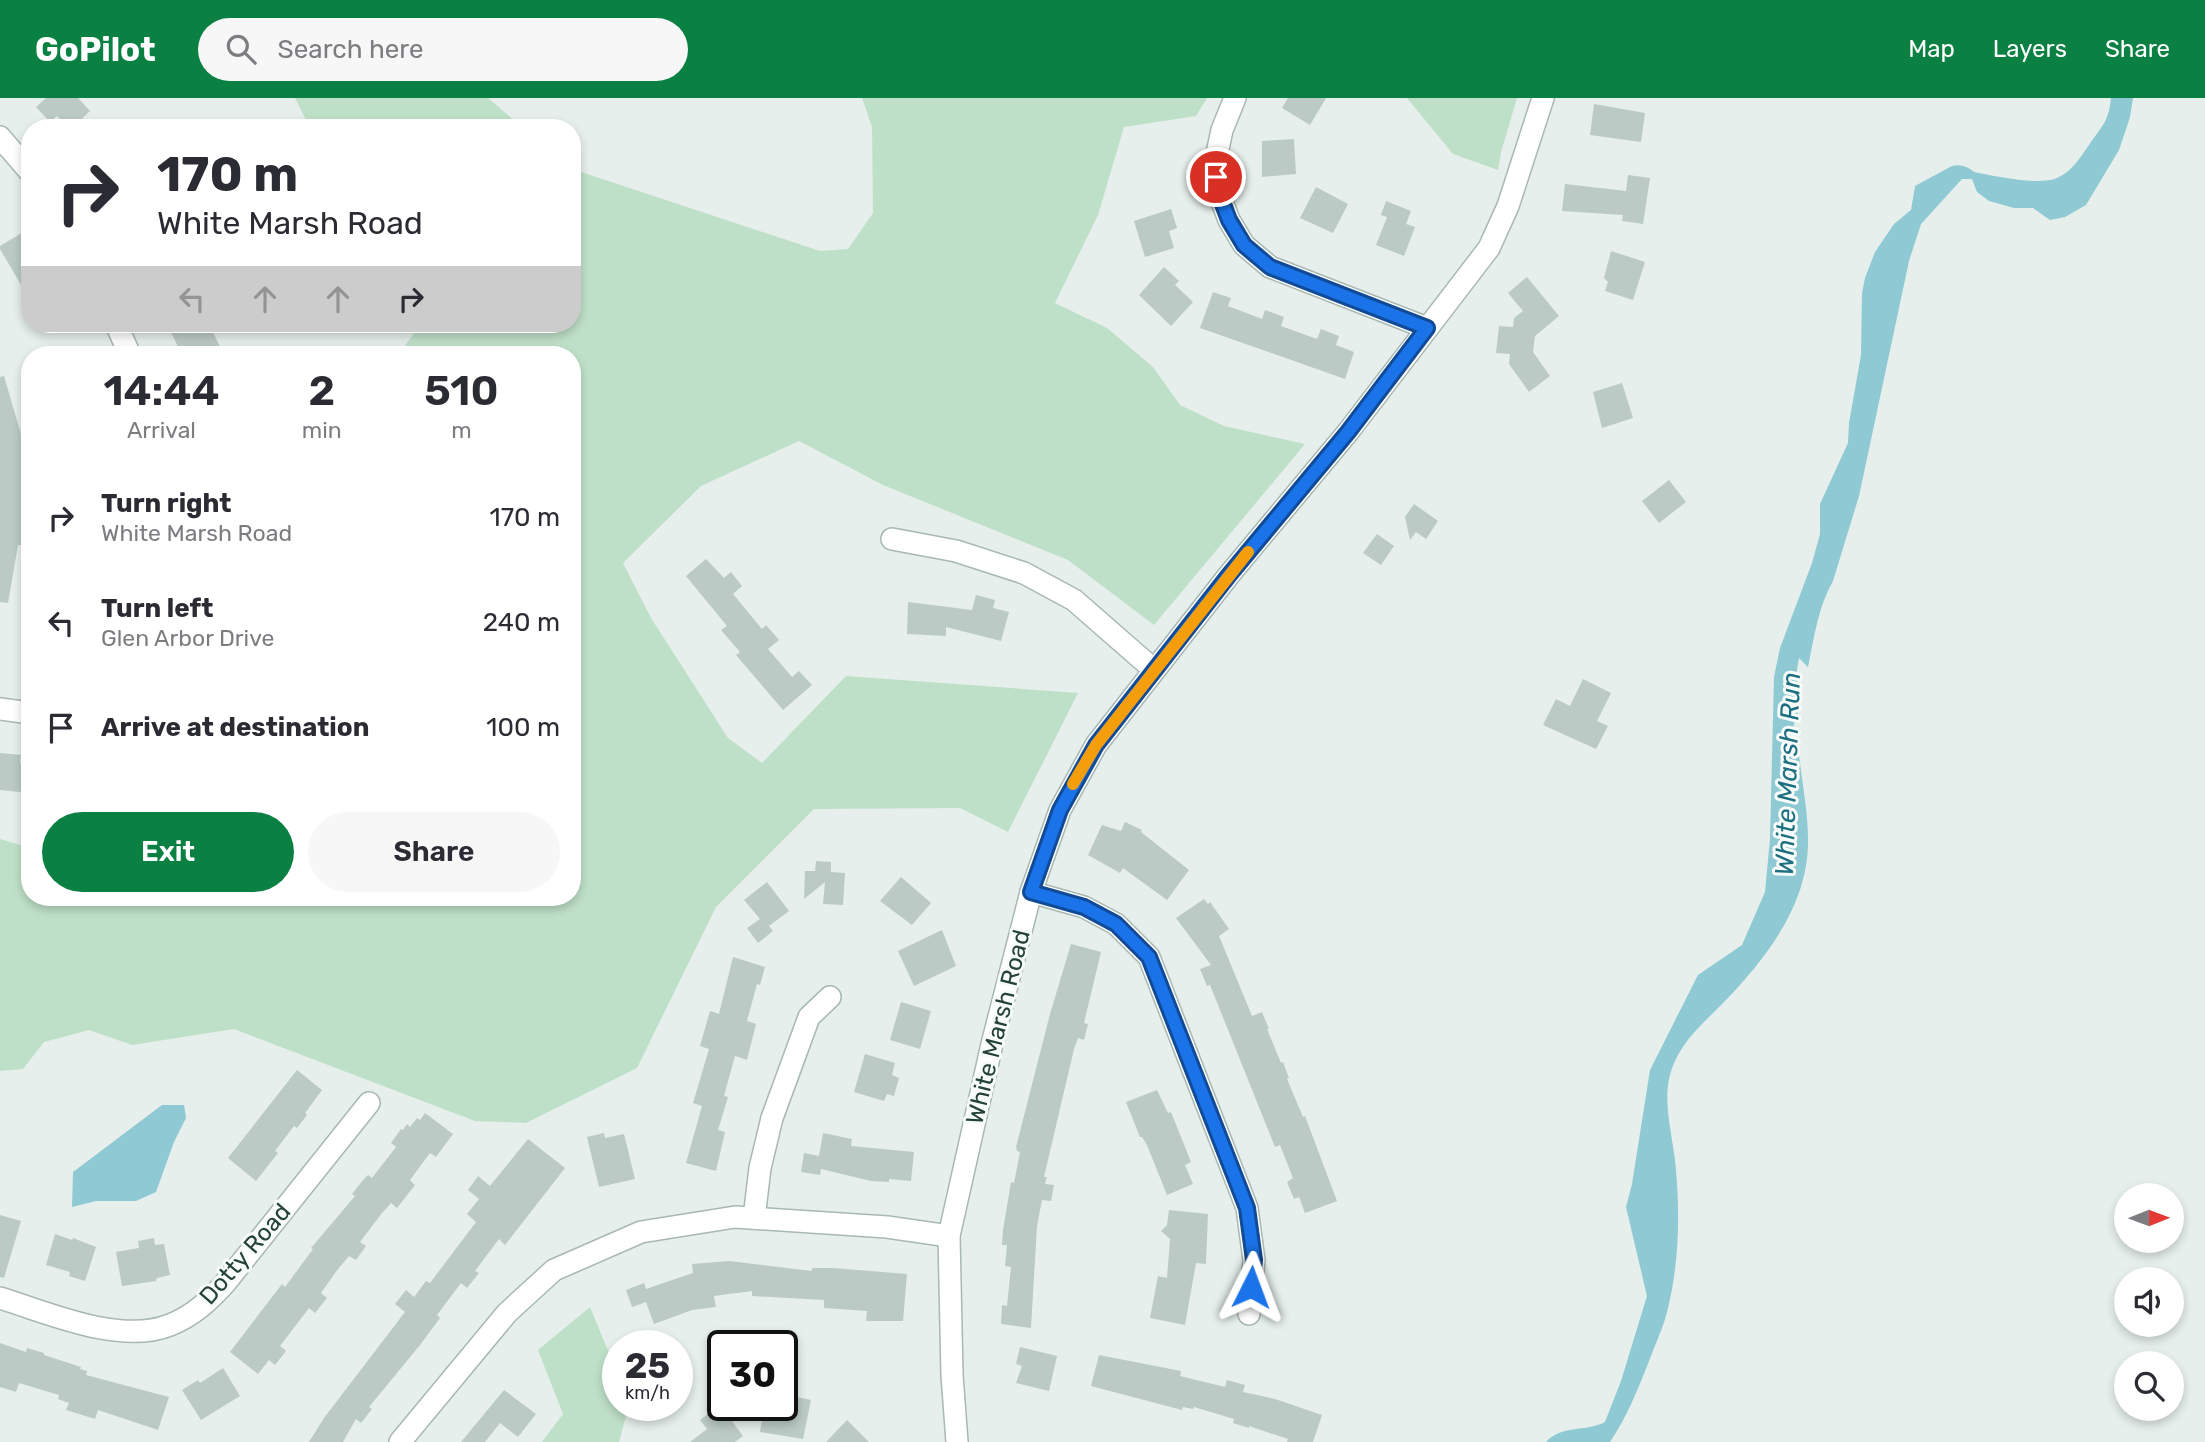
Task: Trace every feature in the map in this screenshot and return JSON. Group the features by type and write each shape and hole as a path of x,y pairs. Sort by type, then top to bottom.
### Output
{"street":[{"path":"1235,98 1222,130 1215,163 1218,191 1229,220 1244,245 1270,267 1427,328"},
{"name":"White Marsh Road","path":"957,1442 952,1375 949,1236 992,1044 1044,850 1075,780 1096,745 1229,575 1348,432 1489,247 1508,206 1543,98"},
{"path":"0,137 21,162"},
{"path":"892,539 956,551 1024,573 1074,600 1153,670"},
{"path":"0,709 21,712"},
{"path":"1031,892 1084,907 1116,924 1149,957 1247,1208 1254,1260 1249,1314"},
{"path":"754,1218 760,1168 772,1118 809,1017 830,997"},
{"name":"Dotty Road","path":"0,1298 112,1329 132,1331 170,1325 209,1301 369,1103"},
{"path":"400,1442 507,1313 554,1270 640,1232 735,1217 887,1227 949,1236"}],"green space":[{"path":"295,98 488,98 512,119 306,119"},
{"path":"862,98 1207,98 1196,116 1124,127 1098,215 1055,303 1107,328 1153,367 1180,405 1224,426 1305,444 1154,625 1068,560 883,485 799,441 701,486 623,563 651,618 728,738 762,763 846,676 1078,693 1008,832 960,808 814,809 716,907 637,1068 526,1123 475,1121 234,1029 132,1045 89,1030 44,1042 23,1069 0,1071 0,839 21,845 21,906 581,906 581,346 405,346 414,333 581,333 581,172 820,251 848,249 873,213 872,127"},
{"path":"1407,98 1517,98 1498,170 1453,154"},
{"path":"590,1307 602,1336 602,1421 625,1421 619,1442 542,1442 563,1414 538,1350"}],"water":[{"name":"White Marsh Run","path":"2111,98 2133,98 2130,117 2119,150 2086,205 2065,217 2050,220 2033,208 2014,208 1989,201 1977,192 1972,179 1962,179 1921,224 1909,261 1859,496 1833,581 1820,612 1808,667 1799,658 1796,675 1801,702 1791,734 1792,753 1799,755 1807,818 1808,839 1802,885 1794,906 1771,947 1742,983 1686,1043 1670,1075 1667,1098 1678,1206 1676,1259 1665,1318 1632,1403 1610,1442 1546,1442 1559,1433 1605,1422 1621,1381 1647,1296 1626,1207 1650,1070 1698,975 1742,945 1765,892 1770,839 1774,677 1780,648 1820,534 1820,504 1848,443 1861,355 1862,293 1875,252 1894,224 1911,210 1915,186 1952,166 1961,165 1974,172 2028,181 2049,180 2067,172 2102,126 2109,112"},
{"path":"162,1105 184,1105 186,1118 174,1142 156,1192 136,1201 96,1201 72,1207 73,1172"}],"building":[{"path":"46,98 78,98 90,111 82,119 60,119 57,116 47,119 36,107"},
{"path":"1288,98 1326,98 1310,125 1282,108"},
{"path":"1594,104 1645,113 1641,142 1590,135"},
{"path":"1294,139 1296,174 1262,177 1262,141"},
{"path":"1628,175 1650,178 1643,224 1622,221 1623,215 1562,211 1565,184 1626,191"},
{"path":"1316,187 1348,204 1333,233 1300,218"},
{"path":"1386,201 1411,211 1406,224 1415,227 1404,256 1376,245 1387,217 1381,215"},
{"path":"1171,209 1177,228 1169,231 1174,248 1145,257 1134,221"},
{"path":"21,233 21,285 0,249 0,246"},
{"path":"1611,251 1645,262 1633,300 1605,291 1608,282 1604,278"},
{"path":"1164,267 1179,281 1175,285 1193,302 1171,326 1139,295"},
{"path":"1527,277 1559,316 1535,336 1533,352 1550,376 1529,392 1509,364 1510,354 1496,353 1499,326 1513,327 1514,318 1523,311 1508,293"},
{"path":"1213,292 1231,298 1228,306 1262,319 1265,310 1284,317 1281,326 1317,339 1321,329 1339,336 1336,345 1354,352 1345,379 1200,328"},
{"path":"171,333 213,333 220,346 178,346"},
{"path":"4,376 21,434 21,545 18,545 8,603 0,602 0,377"},
{"path":"1622,383 1633,418 1602,428 1593,392"},
{"path":"1669,480 1686,502 1659,523 1642,501"},
{"path":"1414,504 1438,521 1426,539 1416,532 1410,540 1405,517"},
{"path":"1377,534 1394,546 1381,565 1363,553"},
{"path":"706,559 724,578 731,572 742,586 733,594 762,629 766,625 779,640 768,649 792,677 799,671 812,685 783,710 736,655 740,652 721,630 727,626 686,576"},
{"path":"976,595 995,600 993,608 1009,612 1001,641 946,627 946,636 907,634 908,602 972,610"},
{"path":"1583,679 1611,693 1597,721 1608,726 1596,749 1543,725 1556,699 1570,706"},
{"path":"0,753 21,755 21,792 0,790"},
{"path":"1125,822 1142,830 1141,832 1189,870 1167,900 1123,868 1120,873 1088,855 1102,825 1121,831"},
{"path":"816,861 831,862 831,872 845,873 843,905 823,904 825,882 804,899 805,871 815,871"},
{"path":"901,877 931,903 912,925 880,901"},
{"path":"767,882 789,911 769,926 773,931 758,943 747,928 760,919 744,900"},
{"path":"1204,899 1208,904 1210,902 1229,929 1219,936 1252,1016 1262,1012 1337,1201 1305,1213 1299,1197 1294,1199 1287,1182 1293,1178 1280,1145 1275,1147 1210,985 1207,986 1200,969 1211,965 1176,918"},
{"path":"942,930 956,966 914,986 898,951"},
{"path":"1071,944 1101,952 1084,1023 1088,1024 1084,1040 1078,1038 1074,1049 1044,1177 1047,1177 1045,1184 1054,1185 1051,1201 1042,1200 1037,1226 1031,1328 1001,1324 1002,1305 1007,1306 1011,1267 1005,1266 1007,1245 1002,1245 1003,1230 1011,1182 1014,1183 1020,1152 1016,1147"},
{"path":"733,957 765,967 760,985 757,984 747,1021 756,1024 747,1060 735,1056 724,1096 728,1097 718,1130 725,1132 716,1171 686,1163 702,1106 693,1103 709,1049 700,1046 710,1011 719,1014"},
{"path":"901,1002 931,1011 920,1049 890,1040"},
{"path":"865,1054 895,1063 892,1075 899,1078 894,1096 887,1094 884,1101 854,1092"},
{"path":"297,1070 322,1090 305,1113 307,1115 297,1128 294,1126 275,1151 278,1153 256,1181 228,1158"},
{"path":"1157,1090 1168,1113 1171,1112 1191,1162 1185,1165 1193,1184 1167,1195 1126,1102"},
{"path":"425,1113 453,1134 436,1157 430,1153 410,1180 415,1185 397,1208 391,1203 382,1213 360,1242 366,1246 356,1260 349,1256 338,1269 321,1293 327,1298 315,1313 309,1308 280,1346 286,1351 275,1365 269,1360 258,1374 230,1352 282,1284 285,1287 313,1249 311,1248 355,1196 352,1194 363,1180 368,1175 372,1178 396,1147 391,1143 401,1129 407,1124 410,1127"},
{"path":"604,1133 605,1138 624,1134 635,1179 599,1187 587,1137"},
{"path":"823,1133 852,1139 851,1146 914,1152 911,1181 871,1181 821,1169 820,1175 801,1172 804,1153 819,1156"},
{"path":"528,1139 565,1168 505,1245 499,1239 475,1271 479,1273 467,1288 461,1283 437,1315 440,1318 369,1407 372,1409 361,1423 356,1419 343,1442 309,1442 324,1418 405,1312 395,1304 406,1290 414,1297 426,1281 430,1283 476,1222 467,1214 479,1199 468,1190 478,1176 490,1186"},
{"path":"1169,1210 1208,1214 1206,1264 1196,1263 1185,1325 1150,1318 1158,1276 1167,1278 1170,1239 1161,1231 1167,1225"},
{"path":"0,1215 21,1221 4,1278 0,1277"},
{"path":"55,1234 96,1247 85,1281 69,1276 70,1272 46,1265"},
{"path":"154,1238 155,1245 164,1244 170,1275 157,1278 156,1281 122,1286 116,1252 139,1248 138,1241"},
{"path":"730,1261 812,1271 812,1268 833,1268 907,1274 903,1321 866,1321 867,1311 824,1308 824,1300 752,1296 752,1291 714,1296 716,1307 692,1310 654,1324 646,1302 632,1307 626,1290 644,1283 646,1289 693,1273 692,1264"},
{"path":"0,1343 26,1352 27,1348 44,1353 81,1367 80,1369 87,1371 86,1375 169,1397 158,1430 98,1410 95,1419 66,1410 69,1403 58,1399 59,1395 19,1383 16,1392 0,1387"},
{"path":"1020,1347 1057,1356 1049,1391 1016,1383 1022,1366 1016,1364"},
{"path":"1099,1355 1181,1371 1180,1376 1225,1387 1227,1380 1245,1385 1243,1392 1275,1399 1322,1415 1313,1442 1287,1442 1288,1439 1233,1423 1234,1419 1194,1407 1183,1407 1182,1410 1091,1386"},
{"path":"223,1368 240,1396 201,1420 182,1390 198,1380 200,1383"},
{"path":"504,1390 536,1414 518,1437 500,1423 485,1442 461,1442"},
{"path":"798,1397 811,1400 803,1439 760,1432 762,1421 798,1421"},
{"path":"707,1415 707,1421 732,1421 743,1436 735,1442 690,1442 707,1429 700,1420"},
{"path":"847,1420 869,1442 826,1442"}],"slow traffic":[{"path":"1073,784 1096,745 1248,552"}],"route":[{"path":"1216,177 1218,191 1229,220 1244,245 1270,267 1427,328 1348,432 1229,575 1096,745 1060,810 1031,892 1084,907 1116,924 1149,957 1247,1208 1254,1260 1251,1287"}]}
